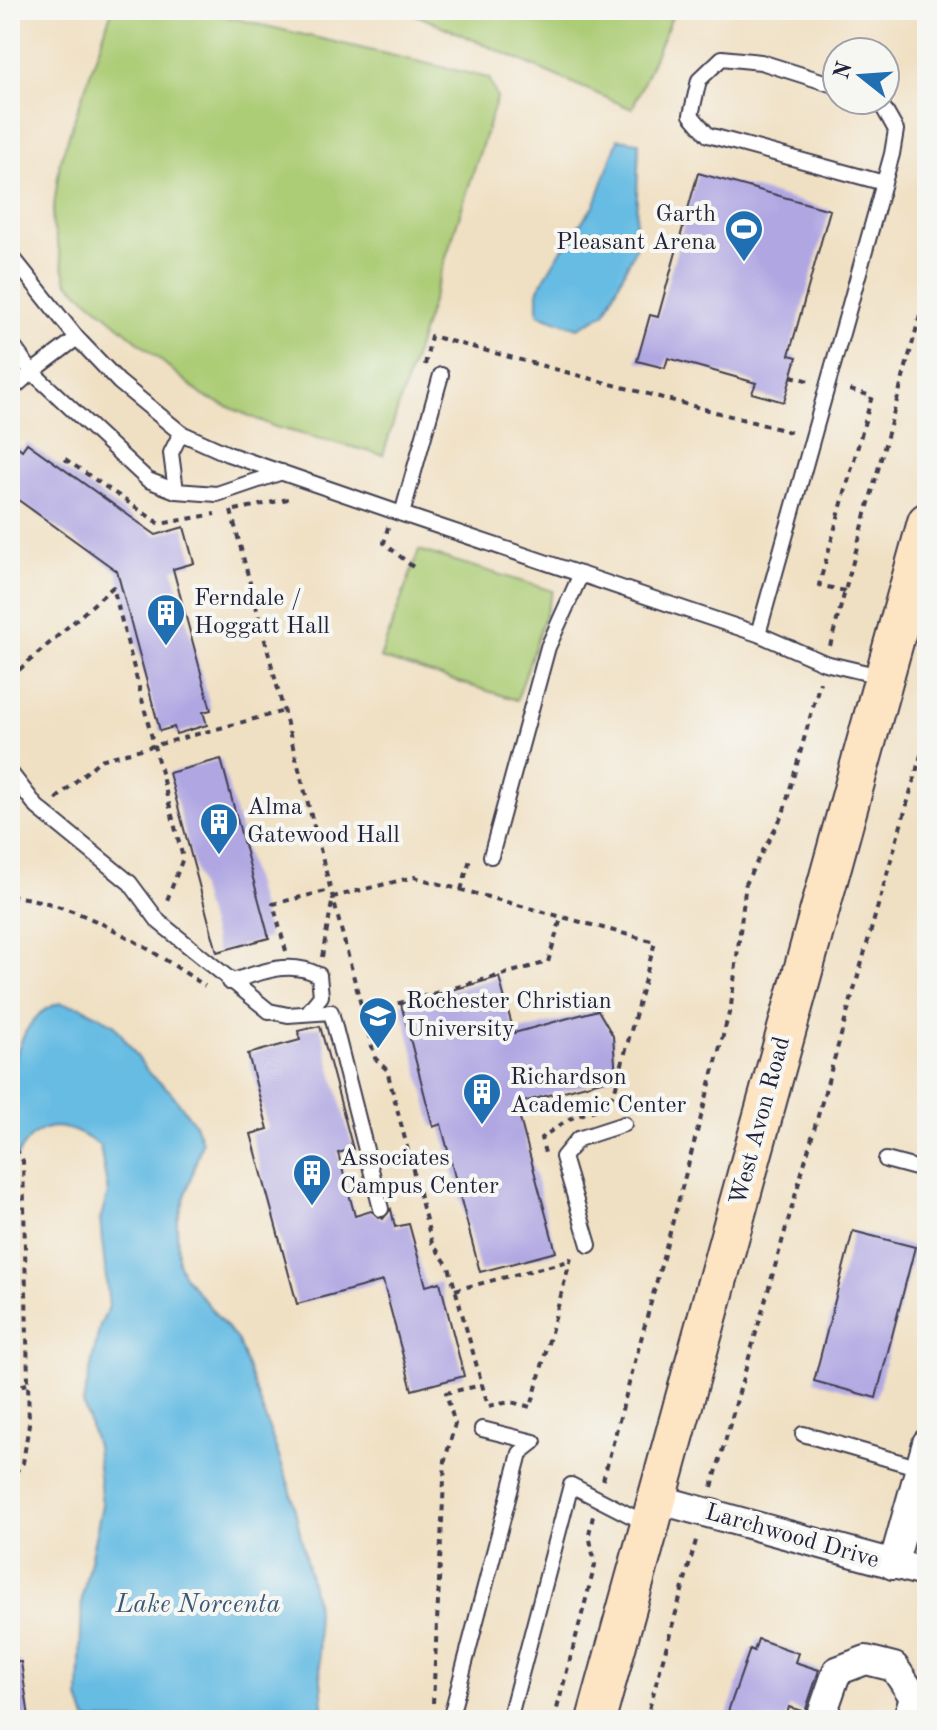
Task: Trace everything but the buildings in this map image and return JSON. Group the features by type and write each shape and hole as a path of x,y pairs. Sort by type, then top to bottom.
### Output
{"main road":[{"name":"West Avon Road","path":"596,1720 927,522"}],"street":[{"path":"893,1565 922,1471"},
{"name":"Larchwood Drive","path":"653,1512 704,1512 927,1573"},
{"path":"820,1720 837,1671 866,1660 894,1667 914,1697 907,1720"}],"lane":[{"path":"821,81 761,62 722,58 699,80 691,115 708,135 884,183"},
{"path":"758,634 884,183 896,130 888,116"},
{"path":"10,254 77,338 119,382 181,433 299,479 758,634 825,663 884,677"},
{"path":"10,391 77,338"},
{"path":"10,342 32,372 148,480 176,491 217,494 282,472"},
{"path":"402,514 441,375"},
{"path":"176,491 171,453 181,433"},
{"path":"491,856 548,647 581,574"},
{"path":"10,772 42,812 130,883 159,922 229,982 269,1011 288,1015 331,1012 381,1209"},
{"path":"229,982 290,965 319,975 321,996 308,1012"},
{"path":"589,1245 563,1157 578,1139 624,1124"},
{"path":"886,1160 927,1171"},
{"path":"450,1720 520,1453 534,1442 482,1429"},
{"path":"803,1434 922,1471"},
{"path":"509,1720 571,1485 598,1499 653,1512"}],"path":[{"path":"554,1720 595,1565 589,1534 731,1006 746,882 783,814 927,290"},
{"path":"422,380 431,336 793,435 797,421"},
{"path":"791,376 872,396 819,585 845,591"},
{"path":"805,394 809,380"},
{"path":"65,459 160,524 294,498 299,479"},
{"path":"231,511 375,1058 387,1070 432,1243 449,1267 488,1406 511,1402 531,1407 572,1253"},
{"path":"10,678 113,587 183,858 159,922"},
{"path":"42,812 100,760 284,711"},
{"path":"646,1720 927,734"},
{"path":"333,897 414,877 655,942 615,1090 606,1106 569,1119 541,1138 549,1167"},
{"path":"290,965 273,904 331,890"},
{"path":"10,896 38,899 98,921 214,992"},
{"path":"319,975 333,897"},
{"path":"363,1013 548,962 562,917"},
{"path":"10,1138 23,1161 29,1424 23,1463 10,1479"},
{"path":"455,1290 570,1260"},
{"path":"10,1388 27,1384"},
{"path":"433,1705 445,1460 455,1424 446,1393 482,1385"}],"green space":[{"path":"112,10 198,10 489,78 497,98 383,455 275,427 203,396 67,282 52,222 60,161"},
{"path":"405,10 675,10 632,109"},
{"path":"419,550 553,591 517,700 380,658"}],"water":[{"path":"618,139 639,142 635,249 605,313 578,328 538,314 538,289 565,244 595,204"},
{"name":"Lake Norcenta","path":"60,1003 82,1007 114,1024 149,1073 170,1091 195,1124 202,1142 177,1223 178,1262 184,1276 238,1341 290,1488 315,1600 324,1720 86,1720 79,1698 82,1597 102,1505 96,1446 83,1403 100,1325 109,1307 100,1220 108,1193 100,1146 85,1136 58,1127 46,1128 26,1142 10,1171 10,1099 18,1050 27,1029 41,1013"}],"place":[{"name":"Garth Pleasant Arena","path":"744,263"},
{"name":"Ferndale / Hoggatt Hall","path":"166,647"},
{"name":"Alma Gatewood Hall","path":"219,856"},
{"name":"Rochester Christian University","path":"378,1050"},
{"name":"Richardson Academic Center","path":"482,1126"},
{"name":"Associates Campus Center","path":"312,1207"}]}
